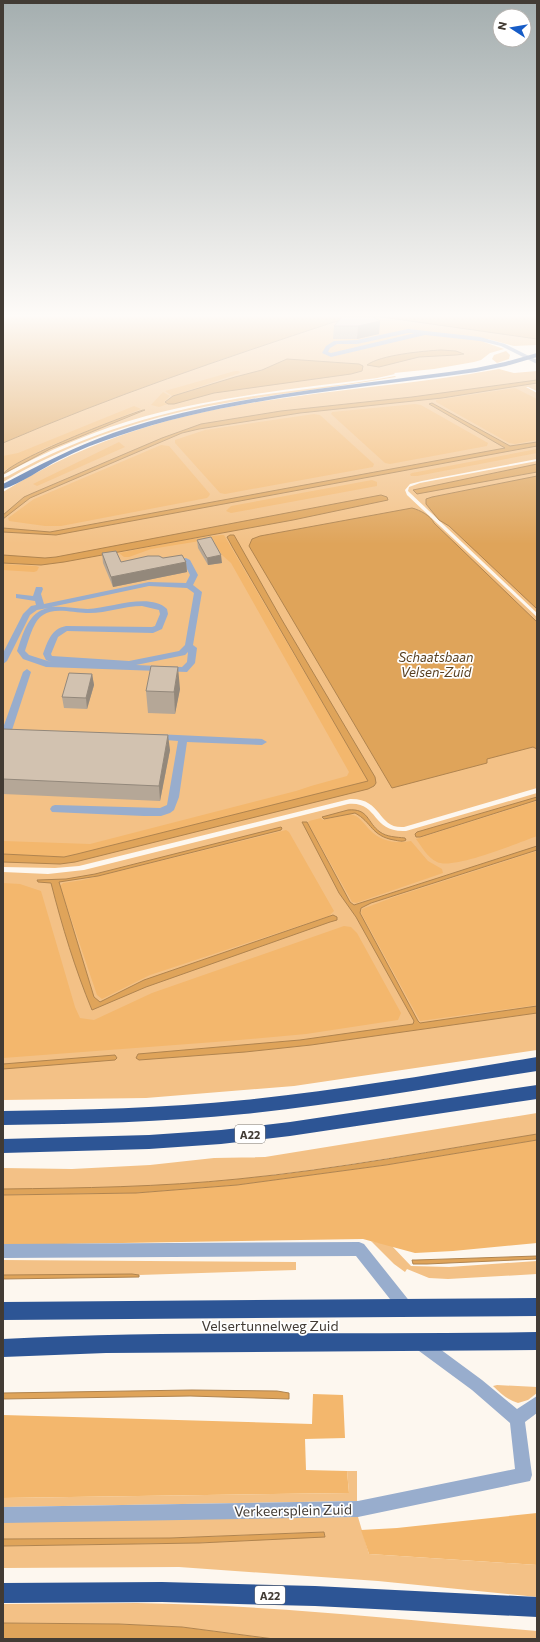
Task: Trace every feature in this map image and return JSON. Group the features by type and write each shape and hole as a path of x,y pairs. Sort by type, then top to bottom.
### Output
{"highway":[{"name":"A22","path":"3,1118 122,1116 244,1107 298,1101 537,1064"},
{"name":"A22","path":"3,1146 149,1142 221,1137 290,1129 537,1092"},
{"name":"Velsertunnelweg Zuid","path":"3,1311 537,1307"},
{"name":"Velsertunnelweg Zuid","path":"3,1348 127,1344 537,1341"},
{"name":"A22","path":"3,1593 162,1592 276,1595 537,1606"}],"main road":[{"path":"3,487 35,468 76,449 115,434 165,419 251,402 331,391"}],"street":[{"path":"164,564 186,560 194,575 189,586"},
{"path":"19,596 39,602 149,584 189,586 196,590 198,595 189,646 186,650 178,655 129,664 55,660 49,658 47,654 54,635 58,631 66,628 153,630 159,627 164,614 163,609 156,606 135,604 89,611 52,610 38,614 24,640 21,651 26,657 46,664 184,670 191,664 193,648 189,646"},
{"path":"39,589 37,594 39,602"},
{"path":"4,657 28,612 39,602"},
{"path":"8,730 27,672"},
{"path":"145,737 262,742"},
{"path":"55,810 161,812 166,810 170,807 174,797 183,739"},
{"path":"3,1251 359,1249 406,1308"},
{"path":"420,1343 477,1385 517,1419 537,1404"},
{"name":"Verkeersplein Zuid","path":"3,1515 358,1509 524,1475 517,1419"}],"shaded area":[{"path":"135,391 279,391 203,403 146,416 91,434 37,457 3,475 3,443 85,409"},
{"path":"165,391 166,391 188,391 172,396"},
{"path":"306,391 218,404 160,417 119,429 59,453 3,482 3,478 67,447 127,425 222,401"},
{"path":"338,391 533,391 537,393 537,459 422,481 410,484 405,490 407,495 537,617 537,788 404,827 395,826 389,823 369,803 361,800 350,799 79,866 55,868 3,867 3,492 53,464 87,448 140,429 228,407"},
{"path":"498,391 520,391 537,399 537,440 515,444 509,443 436,402 436,400"},
{"path":"163,392 170,396 164,402 168,404 159,407 151,405"},
{"path":"415,404 421,405 488,443 487,446 390,464 385,463 331,414 332,412"},
{"path":"134,406 141,409 45,448 3,471 3,456 18,453"},
{"path":"314,414 320,415 374,464 373,467 225,494 220,493 175,443 175,440 205,430"},
{"path":"119,442 125,447 37,486 33,484"},
{"path":"161,445 169,446 210,494 207,498 61,526 45,526 9,521 8,518 34,499"},
{"path":"537,449 537,453 417,476 411,476 410,474 412,473"},
{"path":"537,461 537,613 408,491 409,487 420,483"},
{"path":"372,480 377,482 377,486 231,513 226,511 231,506"},
{"path":"224,535 368,781 64,857 3,854 3,841 90,844 296,791 347,776 349,772 231,563 222,555 212,539 151,549 129,557 124,557 119,553 184,540"},
{"path":"3,564 39,567 37,571 34,572 3,570"},
{"path":"537,793 537,1050 294,1086 146,1098 3,1100 3,872 48,874 84,870 348,804 358,804 365,807 380,823 395,830 406,831"},
{"path":"537,801 537,836 486,855 457,862 437,862 428,855 416,839"},
{"path":"350,814 359,818 374,834 383,839 394,842 411,841 428,861 442,869 443,873 356,903 352,902 308,823 309,821 321,818 323,820"},
{"path":"286,830 289,832 334,911 329,916 150,975 102,999 97,995 60,886 63,883 83,880"},
{"path":"537,851 537,1005 420,1021 361,913 362,909 394,897"},
{"path":"3,883 20,884 41,891 75,1007 80,1018 94,1020 152,993 344,926 351,927 357,933 401,1013 398,1020 306,1034 3,1058"},
{"path":"537,1113 537,1134 313,1170 209,1182 150,1186 3,1189 3,1168 72,1169 150,1165 214,1158 265,1157"},
{"path":"537,1140 537,1243 415,1253 363,1239 3,1245 3,1195 136,1193 237,1185 386,1165"},
{"path":"371,1241 391,1245 411,1266 449,1267 537,1261 537,1274 448,1279 429,1278 407,1269 405,1272 394,1264"},
{"path":"3,1260 296,1262 296,1270 139,1275 3,1275"},
{"path":"493,1386 537,1387 537,1393 528,1400 518,1403 499,1392"},
{"path":"313,1394 343,1395 345,1438 305,1439 306,1470 347,1471 349,1493 3,1498 3,1415 312,1424"},
{"path":"347,1471 357,1471 357,1501 3,1507 3,1498 349,1493"},
{"path":"537,1513 537,1565 369,1554 361,1530 397,1528"},
{"path":"358,1517 369,1554 537,1565 537,1597 378,1581 179,1567 3,1568 3,1546 199,1543 325,1536 324,1532 170,1538 3,1539 3,1521"},
{"path":"3,1604 187,1604 287,1610 537,1631 537,1639 274,1639 182,1627 119,1624 3,1623"}],"water":[{"path":"3,391 135,391 85,409 3,443"},
{"path":"191,391 231,391 214,393 174,404 168,404 165,402 173,396"},
{"path":"459,391 489,391 442,398 300,413 182,433 30,498 3,519 3,515 24,497 162,438 201,424 281,411"},
{"path":"432,403 510,446 537,442 537,446 56,535 3,532 3,528 50,532 505,448 429,404"},
{"path":"145,410 50,449 3,474 11,467 46,449 92,429"},
{"path":"537,464 537,472 417,494 413,490"},
{"path":"537,476 537,609 449,526 439,520 426,504 426,499"},
{"path":"381,495 387,497 388,500 293,520 64,562 41,565 3,563 3,555 45,558 56,557"},
{"name":"Schaatsbaan Velsen-Zuid","path":"412,508 428,516 537,622 537,749 533,747 487,759 487,763 392,788 249,546 252,539 260,536"},
{"path":"234,535 282,620 375,777 376,783 374,786 368,789 75,862 60,864 3,862 3,854 64,857 368,781 233,548 227,537"},
{"path":"537,797 537,800 420,837 416,837 415,834 417,832"},
{"path":"348,810 360,811 383,834 405,838 406,840 398,841 386,838 376,832 365,820 355,813 324,819 322,817"},
{"path":"302,822 307,822 350,902 354,905 537,846 537,850 371,903 361,908 360,913 420,1023 537,1006 537,1013 311,1045 245,1052 139,1060 136,1058 138,1054 300,1040 413,1024 414,1021 356,917 339,893"},
{"path":"281,827 281,830 98,876 59,882 94,997 100,1002 144,980 333,915 337,917 337,920 146,987 92,1010 69,947 51,883 38,882 37,880 66,879 95,874"},
{"path":"115,1055 117,1058 115,1060 3,1069 3,1064"},
{"path":"537,1134 537,1140 386,1165 237,1185 136,1193 3,1195 3,1189 92,1188 209,1182 276,1175 388,1159"},
{"path":"537,1256 537,1259 427,1264 413,1264 412,1260 416,1260"},
{"path":"3,1275 139,1275 139,1277 3,1279"},
{"path":"192,1390 277,1391 289,1393 289,1399 190,1396 3,1399 3,1393"},
{"path":"324,1532 325,1537 199,1543 3,1546 3,1539 170,1538"},
{"path":"3,1623 119,1624 182,1627 274,1639 3,1639"}],"building":[{"path":"211,537 221,555 207,558 197,540"},
{"path":"116,551 121,562 148,556 159,556 163,558 182,555 186,562 111,577 102,553"},
{"path":"151,666 178,667 174,692 146,691"},
{"path":"69,673 92,674 86,698 62,697"},
{"path":"3,729 168,735 159,786 3,779"}]}
